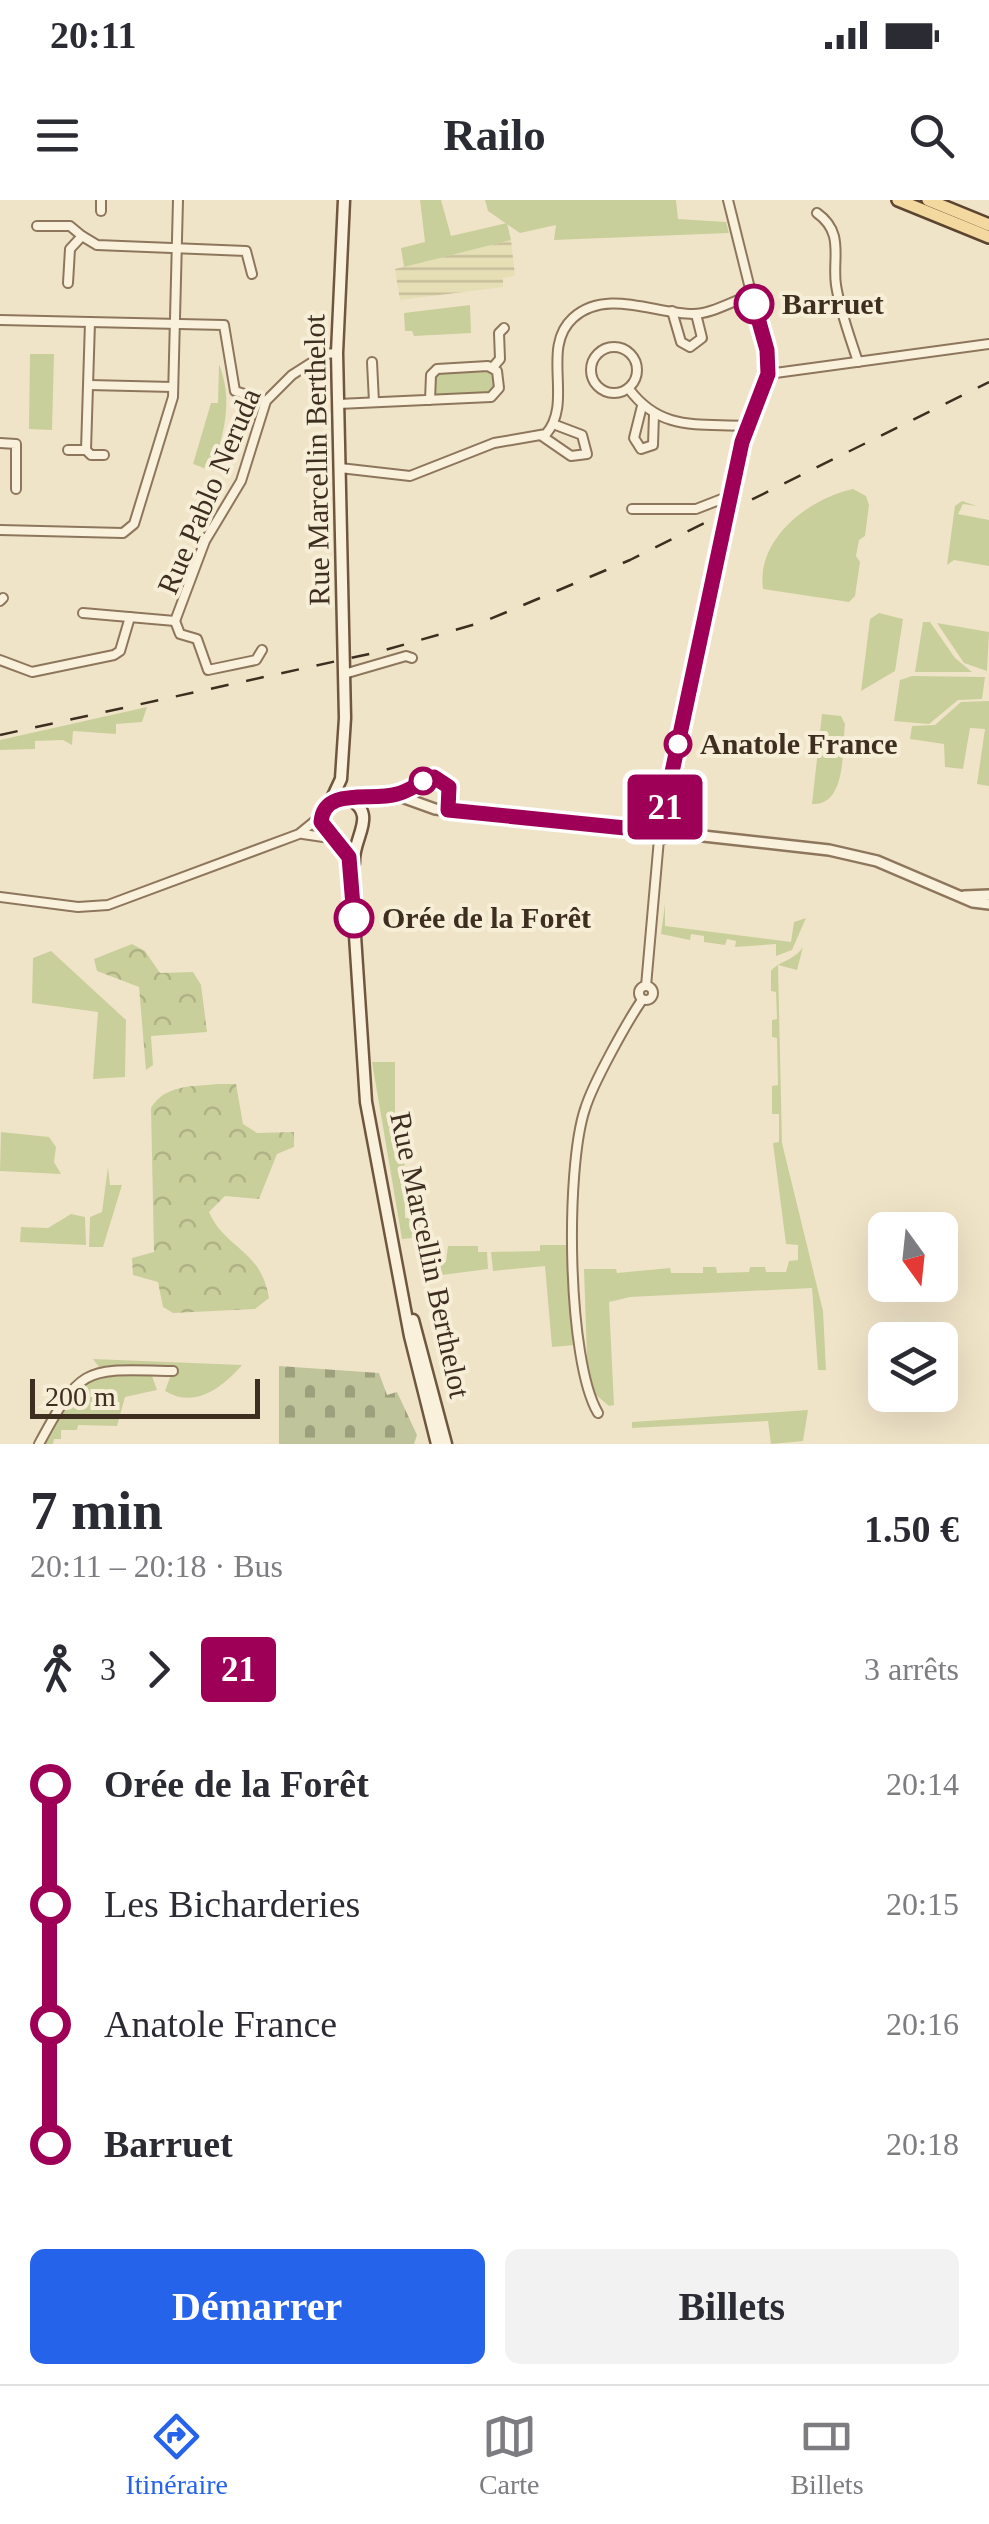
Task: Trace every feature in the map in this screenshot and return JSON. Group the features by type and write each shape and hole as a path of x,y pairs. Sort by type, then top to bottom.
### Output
{"main road":[{"name":"Rue Marcellin Berthelot","path":"344,200 338,352 344,674 341,779 321,816 333,840 350,860 366,1102 410,1336 437,1444"},
{"path":"898,200 989,238"},
{"path":"928,200 989,225"},
{"name":"Rue Marcellin Berthelot","path":"341,779 365,817 354,852 372,1114 404,1285 446,1444"},
{"path":"330,802 351,799"},
{"path":"333,840 357,837"}],"street":[{"path":"101,210 102,200"},
{"path":"0,530 130,530 172,404 178,200"},
{"path":"598,1413 585,1392 574,1153 587,1102 642,1000 652,996 646,986 660,831 746,426 768,374 767,350 728,200"},
{"path":"817,213 830,224 839,254 835,282 858,362"},
{"path":"37,226 70,226 97,245 246,250 252,274"},
{"path":"68,282 70,249 82,236"},
{"path":"340,468 410,476 494,442 542,436 553,424 558,348 571,320 588,308 606,305 696,314 752,294"},
{"path":"672,311 681,342 690,347 702,338 696,314"},
{"path":"0,320 226,326 236,391 266,401"},
{"path":"90,322 86,450 91,456 104,455"},
{"path":"126,322 126,334"},
{"path":"430,400 430,374 437,369 493,367 500,360 498,333 504,328"},
{"path":"620,344 630,352 634,375 629,389 613,395 598,387 594,364 603,347 620,344"},
{"path":"768,374 989,344"},
{"name":"Rue Pablo Neruda","path":"175,621 205,541 241,481 266,401 292,375 325,354 338,352"},
{"path":"372,362 374,402"},
{"path":"338,404 496,395 498,376 493,367"},
{"path":"89,385 174,387"},
{"path":"629,389 642,406 683,426 746,426"},
{"path":"642,406 634,438 641,449 652,445 654,414"},
{"path":"542,436 570,456 587,454 582,435 553,424"},
{"path":"0,443 16,444 16,489"},
{"path":"68,450 86,450"},
{"path":"632,509 696,509 732,495"},
{"path":"84,613 175,621 179,633 197,639 208,670 256,660 262,650"},
{"path":"0,660 32,672 114,655 120,650 130,617"},
{"path":"344,674 406,656 412,658"},
{"path":"365,817 387,796"},
{"path":"351,799 387,796 435,809 822,849 876,860 989,904"},
{"path":"0,897 78,907 108,904 299,834 321,816"},
{"path":"299,834 333,840"},
{"path":"961,896 989,895"},
{"path":"39,1444 67,1393 87,1376 106,1370 173,1371"}],"shaded area":[{"path":"511,240 515,276 503,278 503,287 400,300 395,269"}],"green space":[{"path":"420,200 441,200 451,236 507,223 511,240 404,267 401,248 425,242"},
{"path":"485,200 676,200 678,219 726,222 729,233 554,240 556,225 520,233 488,211"},
{"path":"470,305 471,333 414,336 412,331 405,331 404,313"},
{"path":"30,354 54,354 52,430 29,429"},
{"path":"219,364 226,390 226,416 212,471 193,464 211,403 218,403"},
{"path":"494,371 496,389 491,394 438,396 433,390 436,373"},
{"path":"853,489 866,496 869,505 865,536 859,540 856,556 860,562 855,596 849,602 763,589 768,554 788,524 819,502"},
{"path":"962,501 977,506 963,504 958,514 989,520 989,566 954,560 947,565 955,506"},
{"path":"879,613 903,619 895,671 861,691 870,619"},
{"path":"923,622 930,622 955,658 972,672 915,672"},
{"path":"937,623 989,632 987,671 964,663"},
{"path":"912,676 985,677 982,699 958,700 929,724 894,721 900,680"},
{"path":"989,701 989,786 977,784 985,729 970,728 963,769 945,767 944,744 910,739 912,726 935,725 961,702"},
{"path":"147,707 142,722 116,724 116,734 73,731 72,745 63,740 35,741 35,749 0,750 0,740"},
{"path":"822,714 841,716 845,724 841,774 832,796 812,804"},
{"path":"665,904 665,926 791,942 794,922 806,918 792,950 776,956 776,944 735,947 736,941 727,939 725,945 704,942 704,936 691,934 690,940 661,934"},
{"path":"132,944 145,951 160,973 193,972 201,985 207,1032 151,1036 153,1065 146,1070 139,987 97,971 94,959"},
{"path":"803,947 797,970 779,965 795,955"},
{"path":"51,951 126,1020 125,1077 93,1079 98,1012 32,1003 33,958"},
{"path":"778,965 782,1143 823,1311 826,1370 818,1370 812,1288 630,1297 609,1302 614,1405 609,1406 588,1388 584,1269 616,1269 617,1273 670,1268 671,1273 703,1273 703,1267 716,1267 717,1273 765,1267 766,1272 786,1272 789,1261 798,1260 798,1245 786,1244 773,1143 779,1142 779,1114 772,1114 772,1086 778,1085 777,1038 772,1037 772,1020 777,1019 776,992 771,991 771,971"},
{"path":"372,1062 395,1062 395,1147 404,1148 405,1218 422,1218 423,1237 402,1239"},
{"path":"236,1084 243,1124 257,1133 294,1132 294,1147 277,1154 259,1199 225,1196 209,1212 258,1269 269,1298 255,1309 173,1313 163,1307 158,1282 133,1275 132,1258 154,1252 151,1108 171,1091"},
{"path":"1,1132 49,1137 56,1147 54,1162 61,1174 0,1171"},
{"path":"108,1167 110,1185 122,1185 103,1247 89,1247 90,1217 102,1212"},
{"path":"71,1214 85,1217 86,1245 20,1242 21,1227 48,1228"},
{"path":"540,1245 568,1245 575,1345 552,1347 545,1266 493,1271 491,1252 540,1251"},
{"path":"448,1246 478,1246 478,1252 487,1252 488,1269 434,1276 431,1266 446,1262"},
{"path":"93,1359 242,1365 217,1388 187,1398 165,1391 174,1366 99,1367"},
{"path":"279,1366 379,1373 387,1395 397,1392 417,1435 414,1444 279,1444"},
{"path":"108,1373 151,1373 157,1390 125,1397 117,1426 78,1425 77,1430 61,1430 61,1439 54,1439 53,1444 43,1444 75,1393"},
{"path":"808,1410 803,1441 771,1444 768,1421 632,1428 632,1422"}],"railway":[{"path":"0,735 378,652 483,622 630,560 989,382"}],"bus line":[{"name":"21","path":"354,918 349,857 325,833 321,822 324,808 336,799 396,795 434,777 449,787 448,810 645,830 661,824 742,442 768,374 767,350 754,304"}],"place":[{"name":"Barruet","path":"754,304"},
{"name":"Anatole France","path":"678,744"},
{"name":"Orée de la Forêt","path":"354,918"}]}
